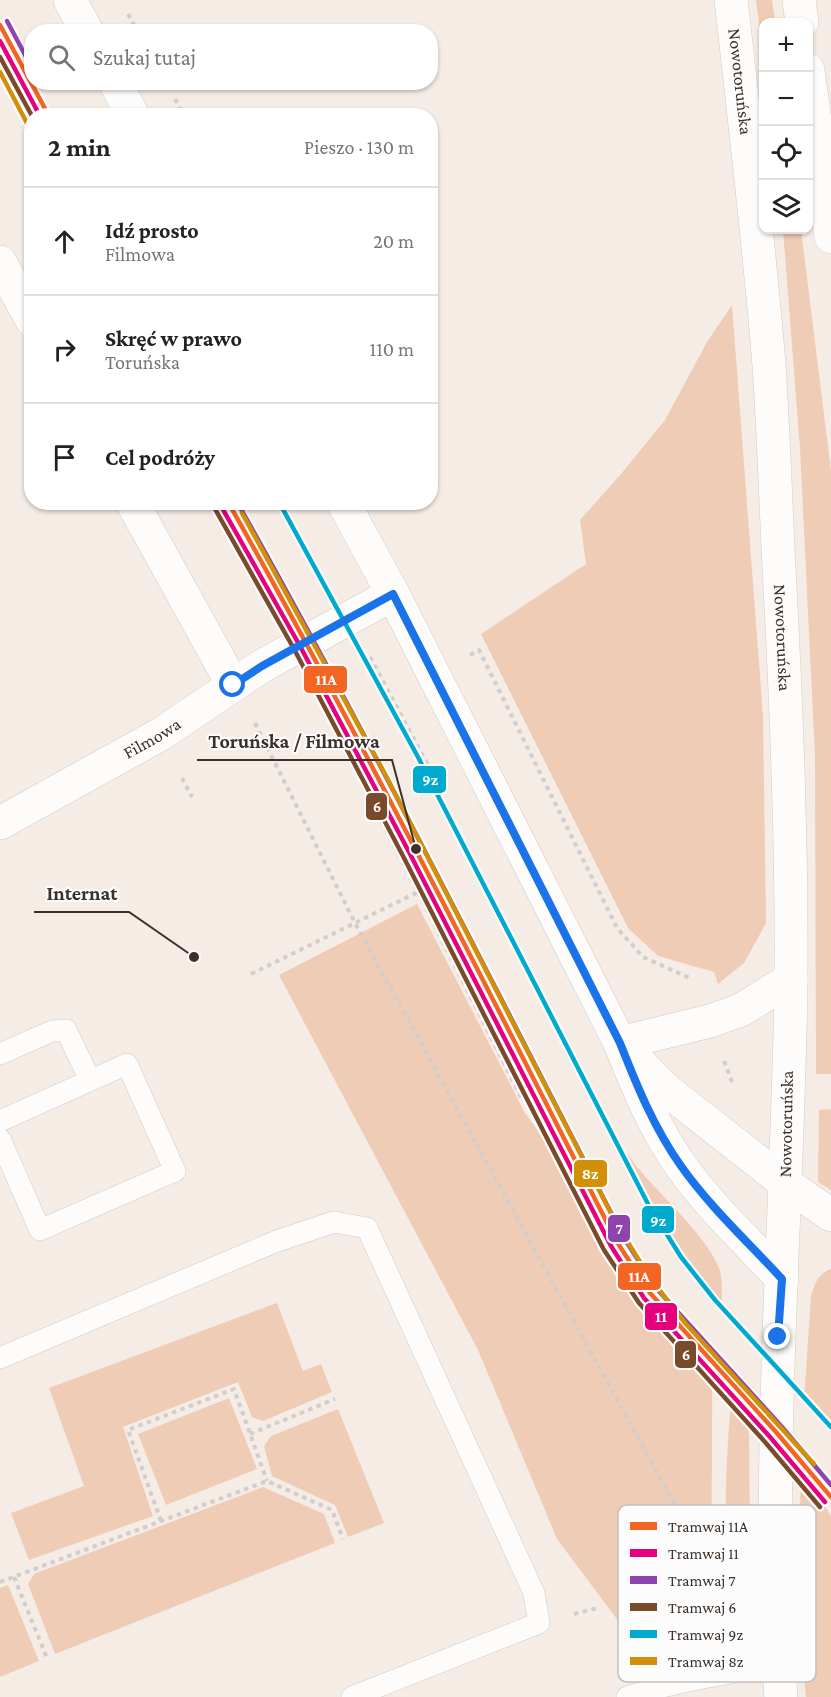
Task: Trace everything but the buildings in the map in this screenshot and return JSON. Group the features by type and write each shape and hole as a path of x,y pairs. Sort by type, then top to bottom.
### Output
{"street":[{"path":"70,0 83,24"},
{"name":"Nowotoruńska","path":"731,0 769,369 789,756 791,979 782,1279 778,1337 775,1505"},
{"path":"799,0 801,18"},
{"path":"808,72 831,237"},
{"path":"119,90 129,108"},
{"path":"0,262 24,306"},
{"path":"136,510 233,685"},
{"path":"347,510 393,594 620,1043 644,1105 680,1165 782,1279"},
{"name":"Filmowa","path":"0,823 161,734 262,666 393,594"},
{"path":"620,1043 710,1022 741,1010 791,979"},
{"path":"620,1043 664,1088 785,1184 831,1215"}],"lane":[{"path":"0,1054 52,1031 66,1030 90,1080"},
{"path":"0,1121 128,1064 175,1171 40,1230 0,1139"},
{"path":"0,1358 277,1241 334,1222 367,1228 534,1593 539,1623 352,1697"},
{"path":"627,1697 683,1682"}],"path":[{"path":"364,661 370,657 390,695 479,651 618,928 643,957 696,981 732,1082"},
{"path":"233,685 254,721 355,923 674,1505"},
{"path":"316,686 312,688 418,891 523,1101"},
{"path":"182,778 192,797"},
{"path":"251,974 418,891"},
{"path":"161,1521 128,1430 234,1389 267,1481"},
{"path":"250,1434 335,1399"},
{"path":"0,1582 267,1481 332,1510 343,1539"},
{"path":"14,1577 47,1658"}],"shaded area":[{"path":"756,0 772,0 774,18 759,18 759,23"},
{"path":"783,234 801,234 831,471 831,1074 816,1074 815,756 800,449"},
{"path":"732,305 763,716 766,923 744,963 718,984 714,972 658,956 628,928 481,634 586,564 580,520 665,420 707,342"},
{"path":"417,904 525,1113 571,1177 624,1276 653,1314 712,1379 711,1505 618,1505 618,1621 557,1539 478,1350 279,975"},
{"path":"581,1076 613,1132 634,1163 694,1230 714,1258 721,1276 721,1307 678,1254 642,1198"},
{"path":"831,1109 831,1190 818,1182 819,1110"},
{"path":"831,1269 831,1432 804,1402 811,1296 820,1276"},
{"path":"277,1303 303,1371 321,1364 332,1392 263,1421 252,1417 238,1382 123,1427 153,1516 29,1560 11,1513 84,1486 49,1388"},
{"path":"229,1398 257,1469 166,1505 138,1434"},
{"path":"731,1402 747,1416 750,1505 726,1505"},
{"path":"338,1409 384,1523 348,1537 335,1505 272,1476 264,1446 271,1436"},
{"path":"801,1474 831,1516 831,1697 806,1697 805,1682 816,1682 816,1505 800,1505"},
{"path":"263,1487 324,1514 335,1543 55,1654 28,1584 34,1574"},
{"path":"8,1585 39,1661 0,1677 0,1588"}],"tram line":[{"name":"7","path":"7,21 24,53"},
{"name":"11A","path":"0,25 24,70"},
{"name":"11","path":"0,41 24,86"},
{"name":"6","path":"0,57 28,108"},
{"name":"8z","path":"0,72 24,118"},
{"name":"11","path":"26,90 36,108"},
{"name":"11A","path":"35,90 45,108"},
{"name":"6","path":"216,510 294,649 403,856 604,1250 639,1303 765,1442 820,1507"},
{"name":"11","path":"223,510 300,646 409,852 611,1246 644,1298 770,1437 825,1502"},
{"name":"11A","path":"232,510 378,778 617,1242 650,1293 776,1432 831,1497"},
{"name":"7","path":"241,510 386,776 624,1238 656,1288 782,1427 831,1485"},
{"name":"9z","path":"283,510 418,757 648,1204 681,1257 715,1300 831,1427"},
{"name":"8z","path":"242,513 385,774 616,1223 650,1278 686,1324 814,1464"}],"place":[{"name":"Toruńska / Filmowa","path":"416,849"},
{"name":"Internat","path":"194,957"}],"route":[{"path":"233,685 262,666 393,594 620,1043 644,1105 680,1165 782,1279 778,1337"}]}
